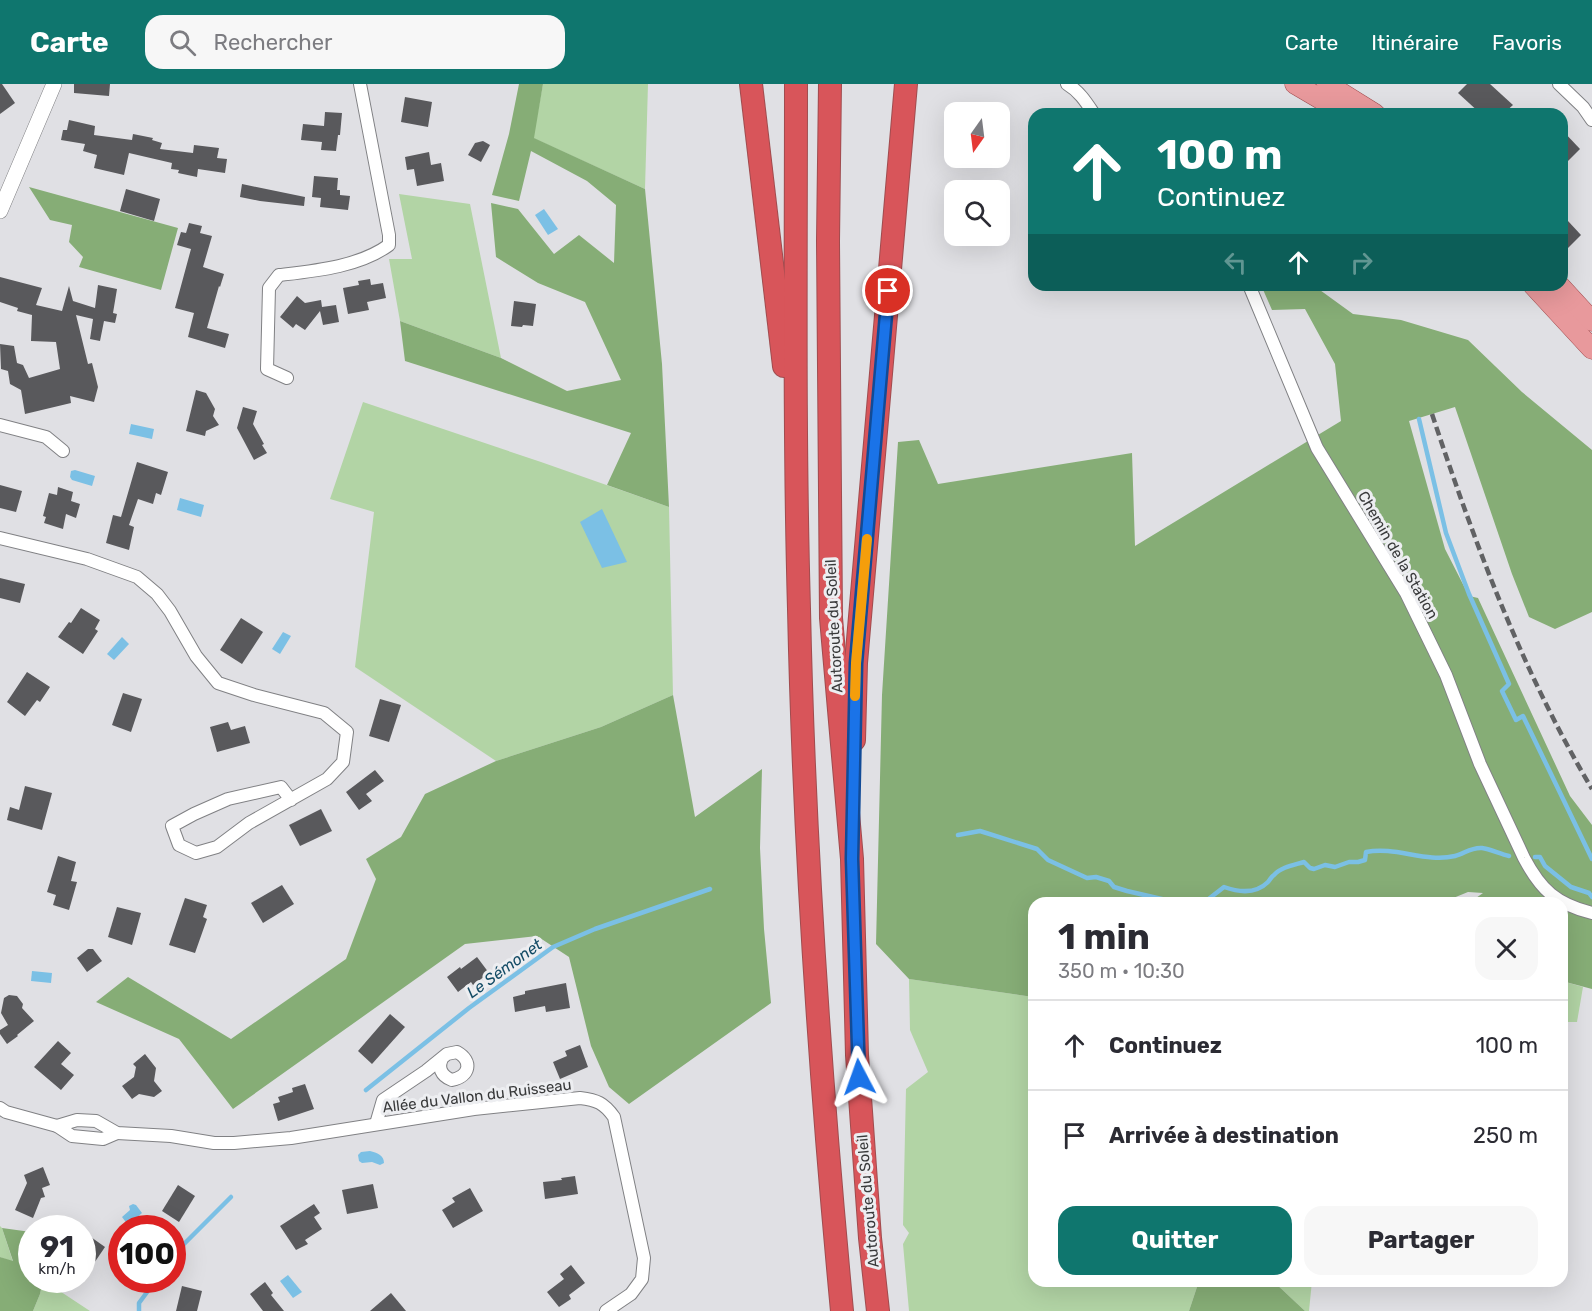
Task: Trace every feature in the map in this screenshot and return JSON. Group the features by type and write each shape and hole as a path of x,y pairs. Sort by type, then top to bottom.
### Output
{"highway":[{"path":"751,84 796,460"},
{"path":"796,84 796,460 799,621 815,985 842,1311"},
{"name":"Autoroute du Soleil","path":"830,84 828,241 831,618 852,859 857,1054 870,1238 878,1311"},
{"path":"852,859 856,663 906,84"}],"main road":[{"path":"1295,84 1336,108"},
{"path":"1327,84 1365,108"},
{"path":"1539,291 1592,349"},
{"path":"1564,291 1592,321"}],"street":[{"path":"0,211 54,84"},
{"path":"287,378 267,369 269,288 279,275 327,269 378,253 389,245 360,84"},
{"path":"1067,84 1073,87 1090,108"},
{"path":"1559,84 1583,107 1592,120"},
{"name":"Chemin de la Station","path":"1252,291 1317,448 1406,593 1446,675 1480,764 1506,822 1528,866 1540,884 1554,897"},
{"path":"0,424 46,437 63,451"},
{"path":"0,538 87,559 138,577 157,594 170,611 196,656 218,683 324,713 347,732 343,762 327,779 291,800 249,823 217,847 196,853 179,845 172,825 228,799 281,787 291,800"},
{"name":"Chemin de la Station","path":"1568,906 1592,913"},
{"name":"Allée du Vallon du Ruisseau","path":"376,1124 383,1100 443,1057"},
{"name":"Allée du Vallon du Ruisseau","path":"0,1108 6,1112 57,1126 72,1136 103,1139 117,1132 171,1136 214,1143 234,1143 291,1138 474,1109 580,1098 593,1100 606,1107 614,1117 644,1258 642,1279 631,1294 606,1311"}],"green space":[{"path":"519,84 543,84 534,138 645,189 662,364 669,507 607,485 631,433 405,361 400,321 501,358 567,391 621,380 585,302 538,283 496,257 491,203 518,209 554,254 579,235 614,263 616,205 587,181 531,151 519,201 492,195 509,134"},
{"path":"543,84 648,84 645,189 533,138"},
{"path":"29,187 178,228 161,290 79,267 83,257 69,242 72,225 50,220"},
{"path":"399,194 470,204 501,358 400,321 389,259 412,259"},
{"path":"1264,291 1321,291 1353,314 1401,320 1468,340 1522,392 1592,450 1592,612 1555,629 1529,617 1455,407 1409,421 1445,549 1469,596 1478,598 1570,796 1592,825 1592,989 1568,983 1568,897 1477,897 1483,893 1468,892 1456,897 1028,897 1028,996 909,979 876,944 882,695 898,442 919,440 938,484 1132,453 1135,546 1341,421 1335,364 1305,309 1272,310"},
{"path":"363,402 669,507 673,695 601,727 496,761 355,667 374,512 330,499"},
{"path":"673,695 695,817 762,769 760,848 771,1003 629,1104 609,1087 591,1046 569,957 537,936 465,944 233,1109 179,1039 96,1002 128,977 231,1039 346,959 376,879 366,859 401,837 425,794 496,761 601,727"},
{"path":"909,979 1028,996 1028,1287 1197,1287 1189,1311 909,1311 903,1244 909,1233 903,1225 906,1089 928,1072 910,1030"},
{"path":"1568,983 1583,987 1577,1022 1568,1022"},
{"path":"0,1226 2,1228 13,1262 0,1257"},
{"path":"2,1228 18,1230 18,1293 40,1293 33,1311 0,1311 0,1257 13,1261"},
{"path":"1197,1287 1279,1287 1305,1311 1189,1311"},
{"path":"1279,1287 1311,1287 1309,1311 1305,1311"},
{"path":"63,1293 90,1311 33,1311 40,1294"}],"water":[{"path":"544,209 558,229 548,235 535,215"},
{"path":"131,424 154,429 152,439 129,434"},
{"path":"71,471 95,476 92,486 72,480"},
{"path":"180,498 204,505 201,517 177,510"},
{"path":"602,509 627,562 602,568 580,522"},
{"path":"283,632 291,636 280,654 272,649"},
{"path":"122,637 129,644 114,660 107,654"},
{"path":"32,971 52,973 51,983 31,981"},
{"path":"370,1151 381,1156 384,1163 380,1165 359,1161 358,1155 361,1152"},
{"path":"136,1205 142,1213 124,1215 130,1210 129,1206"},
{"path":"288,1275 302,1292 293,1298 280,1281"}],"building":[{"path":"0,84 15,103 0,114"},
{"path":"74,84 110,84 109,96 74,93"},
{"path":"1467,84 1490,84 1513,105 1510,108 1474,108 1458,93"},
{"path":"405,97 432,102 428,127 401,122"},
{"path":"325,112 342,113 336,151 321,150 322,142 301,140 303,124 324,126"},
{"path":"69,120 95,126 94,135 132,140 133,134 153,138 152,140 162,143 160,149 193,153 194,145 219,148 217,158 227,159 225,173 198,169 197,177 178,173 179,170 171,169 172,163 129,153 124,175 94,168 97,155 83,151 85,144 61,140 63,130 67,130"},
{"path":"1568,136 1580,149 1568,161"},
{"path":"483,141 490,145 481,162 468,155 475,143"},
{"path":"429,152 431,165 441,163 444,181 417,186 414,169 407,170 405,157"},
{"path":"314,176 338,178 337,190 340,190 340,195 350,196 348,210 320,207 321,198 312,197"},
{"path":"242,184 305,197 304,206 240,197"},
{"path":"126,189 160,199 154,221 120,211"},
{"path":"1568,221 1581,235 1568,248"},
{"path":"189,223 202,226 200,233 212,236 203,267 224,274 207,328 229,334 225,348 188,337 194,313 175,308 191,249 177,245 181,232 186,233"},
{"path":"0,277 42,288 36,305 62,311 69,286 73,301 95,308 98,285 117,289 113,313 117,314 115,323 104,321 100,341 90,339 93,319 76,315 88,364 92,363 98,387 94,402 70,396 71,403 25,414 21,390 10,384 8,371 1,369 0,344 14,346 17,363 23,365 29,378 60,369 56,342 31,341 32,315 17,311 18,308 0,302"},
{"path":"370,279 371,285 383,283 386,298 367,302 369,310 348,314 343,288 359,285 358,281"},
{"path":"297,296 305,303 321,300 322,307 336,305 339,322 323,325 320,311 305,330 296,324 293,328 280,317"},
{"path":"514,301 536,304 533,326 511,326"},
{"path":"196,390 206,393 215,409 213,416 219,425 206,431 205,436 186,431"},
{"path":"243,407 257,411 253,424 267,453 254,460 237,428"},
{"path":"137,462 168,472 161,495 156,493 153,504 138,499 129,525 134,527 129,550 106,543 113,515 121,517"},
{"path":"0,485 22,491 16,512 0,508"},
{"path":"58,487 73,492 71,501 80,504 76,518 66,514 63,529 44,523 46,517 43,516 49,493 57,495"},
{"path":"0,578 25,584 20,603 0,598"},
{"path":"81,608 100,620 95,629 98,631 83,654 58,637"},
{"path":"241,618 263,632 242,664 220,650"},
{"path":"27,672 50,687 40,702 37,700 25,716 7,702"},
{"path":"123,693 142,699 131,732 112,725"},
{"path":"380,699 401,705 389,742 369,736"},
{"path":"228,722 231,730 245,726 250,743 217,752 210,727"},
{"path":"375,770 384,781 366,794 372,801 359,810 346,792"},
{"path":"25,786 52,793 42,830 7,820 10,807 19,810"},
{"path":"321,809 332,831 300,846 289,825"},
{"path":"58,856 76,862 71,881 77,882 69,910 53,905 56,895 47,892"},
{"path":"282,885 294,904 263,923 251,903"},
{"path":"185,898 207,905 203,917 207,919 195,953 169,945"},
{"path":"117,907 141,913 132,945 108,937"},
{"path":"88,949 93,949 102,961 87,972 77,958"},
{"path":"477,957 489,973 473,985 471,982 458,992 447,977"},
{"path":"566,983 570,1008 546,1012 545,1006 515,1012 513,997 525,994 525,991"},
{"path":"9,995 17,996 23,1004 22,1008 34,1021 7,1044 0,1030 8,1025 1,1013 4,998"},
{"path":"390,1014 405,1027 372,1064 358,1051"},
{"path":"58,1041 71,1053 61,1064 74,1075 61,1090 34,1067"},
{"path":"580,1045 588,1067 560,1079 553,1062 567,1056 565,1051"},
{"path":"145,1054 156,1068 154,1081 162,1091 154,1097 139,1094 132,1099 122,1086 134,1077 136,1067 133,1064"},
{"path":"305,1084 314,1109 278,1121 273,1104 280,1102 278,1097 293,1092 292,1088"},
{"path":"43,1167 50,1185 42,1188 45,1197 41,1198 34,1215 26,1215 15,1210 27,1183 24,1175"},
{"path":"575,1176 578,1194 545,1199 543,1182"},
{"path":"373,1184 378,1208 347,1214 342,1190"},
{"path":"178,1185 195,1196 183,1215 168,1215 162,1211"},
{"path":"470,1188 483,1211 453,1228 442,1210 455,1202 452,1198"},
{"path":"314,1204 320,1213 314,1217 322,1229 305,1240 308,1244 296,1250 280,1226"},
{"path":"96,1241 105,1247 96,1260"},
{"path":"571,1265 585,1283 569,1295 571,1299 559,1307 547,1292 564,1279 560,1274"},
{"path":"265,1282 273,1293 271,1295 284,1311 263,1311 250,1294"},
{"path":"186,1287 202,1291 197,1311 176,1311 180,1293 186,1293"},
{"path":"391,1293 406,1311 370,1311"}],"waterway":[{"path":"1419,419 1446,533 1469,594 1509,684 1502,691 1516,720 1523,716 1592,859"},
{"name":"Le Sémonet","path":"958,835 980,831 1037,849 1048,860 1087,878 1096,877 1109,881 1114,887 1153,897"},
{"name":"Le Sémonet","path":"1211,897 1224,887 1241,891 1258,889 1277,872 1292,865 1304,862 1314,869 1325,865 1335,867 1365,860 1366,852 1388,851 1444,858 1482,848 1509,856"},
{"name":"Le Sémonet","path":"1535,857 1540,857 1545,866 1571,887 1589,893 1592,897"},
{"name":"Le Sémonet","path":"366,1090 469,1008 553,947 595,929 710,889"},
{"name":"Le Sémonet","path":"186,1242 231,1197"},
{"name":"Le Sémonet","path":"139,1311 139,1303 146,1293"}],"railway":[{"path":"1432,414 1483,559 1522,653 1592,789"}],"slow traffic":[{"path":"855,696 867,539"}],"route":[{"path":"859,1077 852,859 856,663 888,291"}]}
